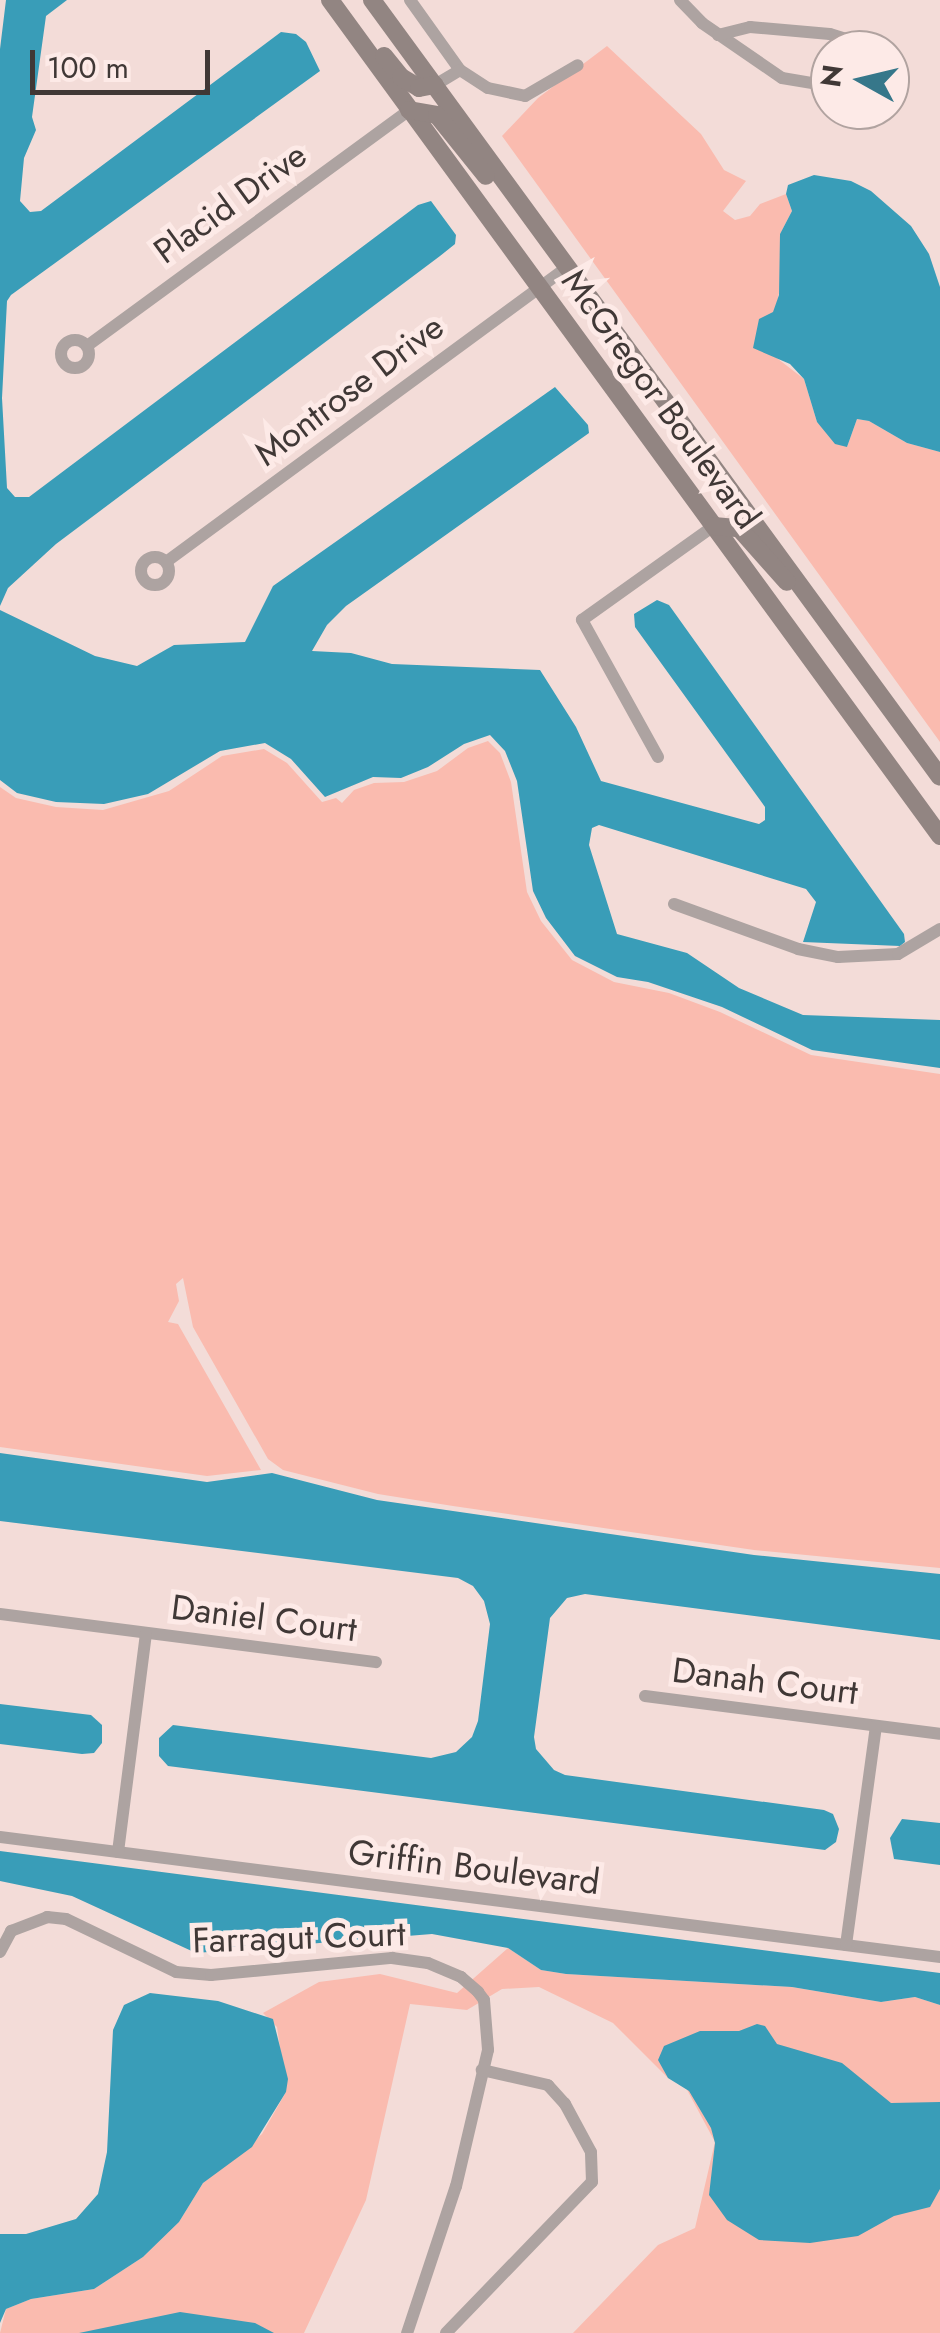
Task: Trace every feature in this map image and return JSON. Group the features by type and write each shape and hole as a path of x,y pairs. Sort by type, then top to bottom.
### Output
{"main road":[{"name":"McGregor Boulevard","path":"330,0 940,836"},
{"path":"341,0 401,78 419,88 436,85"},
{"name":"McGregor Boulevard","path":"372,0 940,778"},
{"path":"409,110 436,115 490,180 512,192"},
{"path":"714,526 739,528 781,578 808,596"}],"street":[{"path":"410,0 460,70 488,88 525,96 578,65"},
{"path":"680,0 718,35 782,78 810,83"},
{"path":"718,35 740,27 810,32"},
{"path":"436,85 460,70"},
{"name":"Placid Drive","path":"87,346 409,110"},
{"name":"Montrose Drive","path":"166,562 568,266"},
{"path":"658,757 582,620 714,526"},
{"path":"674,904 798,949 838,958 898,954 940,930"},
{"name":"Daniel Court","path":"0,1614 376,1662"},
{"name":"Daniel Court","path":"118,1852 146,1634"},
{"name":"Danah Court","path":"646,1696 940,1734"},
{"name":"Danah Court","path":"846,1945 876,1726"},
{"name":"Griffin Boulevard","path":"0,1837 940,1957"},
{"name":"Farragut Court","path":"0,1952 11,1931 47,1918 66,1919 159,1965 191,1974 392,1958 428,1963 460,1977 484,2000 488,2050 482,2070"},
{"path":"407,2333 452,2200 482,2070 548,2085 565,2104 591,2152 592,2182 446,2333"}],"shaded area":[{"path":"607,46 701,134 724,170 746,181 723,211 735,220 750,216 760,204 786,194 792,211 780,234 782,275 769,352 804,379 817,422 847,447 857,419 869,421 907,443 940,452 940,742 502,136 538,98"},
{"path":"488,741 500,753 511,782 527,892 541,921 572,960 614,982 669,993 720,1012 811,1055 940,1074 940,1568 754,1550 453,1506 378,1494 283,1470 268,1459 193,1327 183,1278 176,1284 179,1301 168,1322 178,1324 261,1470 207,1476 0,1447 0,787 16,798 56,807 103,810 169,791 222,756 264,749 287,763 322,802 336,798 342,803 354,790 374,783 404,782 437,771 468,748"},
{"path":"508,1948 541,1970 566,1974 792,1987 881,2002 915,1997 940,2005 940,2333 573,2333 658,2245 695,2228 715,2142 685,2086 668,2078 613,2023 539,1987 502,1989 467,2010 410,2004 366,2200 304,2333 0,2333 6,2309 31,2299 94,2289 143,2257 179,2222 203,2183 262,2134 286,2092 277,2027 263,2013 319,1982 380,1974 457,1993"}],"water":[{"path":"6,0 67,0 46,16 32,117 36,130 24,158 20,201 30,212 41,211 281,32 296,34 306,42 320,71 11,295 7,301 2,398 7,488 15,497 29,497 418,205 431,201 456,235 455,244 440,256 56,544 8,588 0,606 0,49"},
{"path":"814,175 851,181 871,191 911,226 929,254 940,287 940,452 907,443 869,421 857,419 847,447 835,444 817,422 804,379 790,364 753,348 759,319 773,312 779,295 780,234 792,211 786,194 788,185"},
{"path":"555,387 588,425 589,433 346,606 327,625 312,651 351,653 392,664 540,670 576,727 601,781 759,824 765,820 765,807 635,627 634,614 657,600 669,605 904,934 905,942 900,946 803,942 816,902 806,889 599,825 592,828 589,845 617,934 687,953 739,988 803,1015 940,1020 940,1068 812,1050 722,1007 648,982 617,977 575,956 546,918 533,891 517,781 505,751 490,735 464,744 428,767 401,778 373,777 325,797 291,759 265,743 220,751 148,794 104,804 56,802 17,793 0,780 0,610 95,656 137,666 174,645 245,642 273,586"},
{"path":"0,1453 207,1482 272,1473 377,1500 754,1555 940,1574 940,1640 585,1594 567,1598 550,1618 534,1737 536,1749 554,1770 565,1775 824,1810 833,1814 839,1829 836,1842 825,1850 168,1766 159,1756 159,1738 173,1725 431,1758 456,1752 472,1737 478,1721 490,1624 484,1601 473,1586 458,1578 0,1521"},
{"path":"0,1704 91,1715 102,1725 102,1743 94,1753 82,1754 0,1744"},
{"path":"902,1819 940,1823 940,1865 894,1859 890,1838"},
{"path":"0,1851 940,1973 940,2005 915,1997 881,2002 792,1987 566,1974 541,1970 508,1948 432,1934 196,1953 72,1896 0,1881"},
{"path":"150,1993 218,2001 273,2019 288,2079 286,2092 252,2147 203,2183 179,2222 143,2257 94,2289 31,2299 6,2309 0,2323 0,2234 26,2234 76,2219 98,2194 107,2152 113,2030 124,2005"},
{"path":"757,2024 765,2026 777,2044 842,2063 891,2103 940,2102 940,2189 930,2207 894,2216 858,2236 810,2243 759,2240 727,2220 709,2195 715,2143 711,2128 689,2091 668,2078 658,2060 664,2046 700,2031 739,2031"},
{"path":"180,2312 255,2323 274,2333 79,2333"}]}
